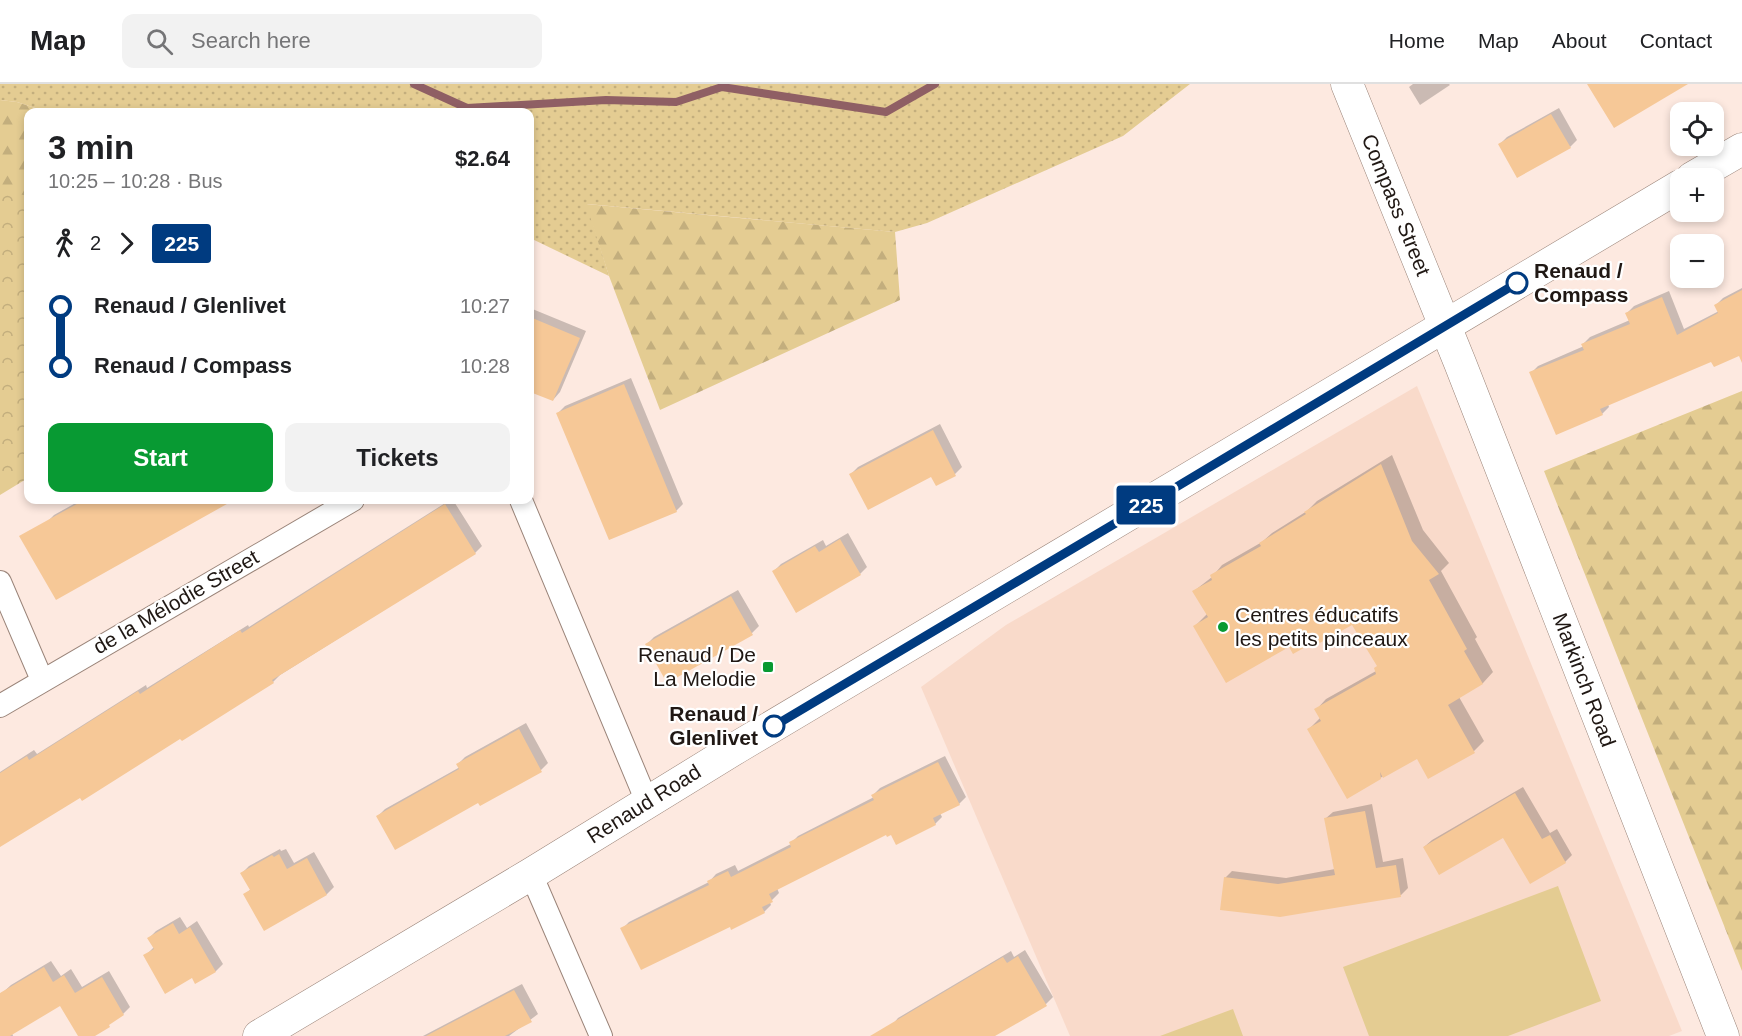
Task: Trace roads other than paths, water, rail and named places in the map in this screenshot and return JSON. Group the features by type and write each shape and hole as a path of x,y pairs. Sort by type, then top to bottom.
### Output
{"street":[{"name":"Compass Street","path":"1347,84 1445,325"},
{"path":"1709,168 1742,148"},
{"name":"Renaud Road","path":"259,1036 1670,192"},
{"name":"Markinch Road","path":"1445,325 1723,1036"},
{"name":"de la Mélodie Street","path":"0,706 346,504"},
{"path":"523,504 648,802"},
{"path":"0,582 42,681"},
{"path":"531,874 601,1036"}],"waterway":[{"path":"414,84 467,108 606,100 676,102 722,87 886,112 935,84"}],"place":[{"name":"Renaud / Compass","path":"1517,283"},
{"name":"Centres éducatifs les petits pinceaux","path":"1223,627"},
{"name":"Renaud / De La Melodie","path":"768,667"},
{"name":"Renaud / Glenlivet","path":"774,726"}]}
